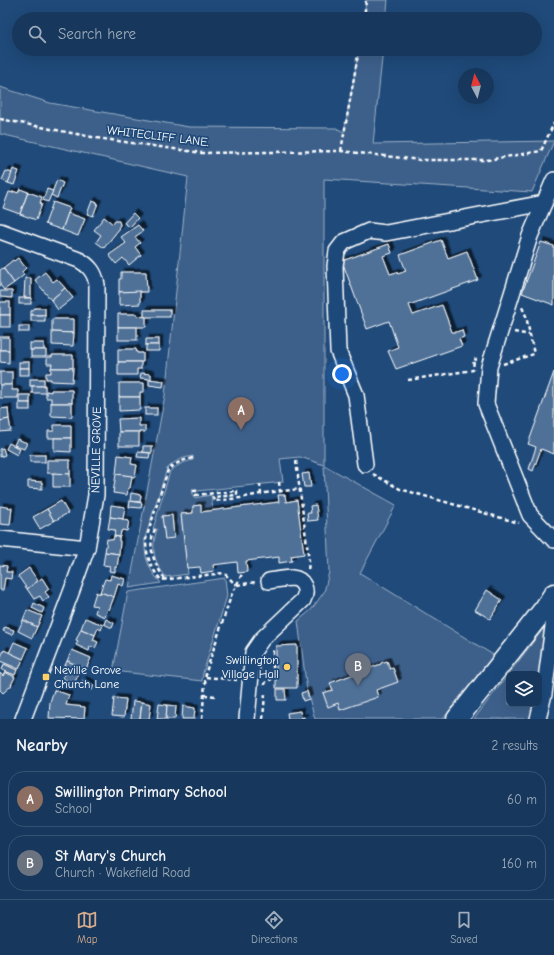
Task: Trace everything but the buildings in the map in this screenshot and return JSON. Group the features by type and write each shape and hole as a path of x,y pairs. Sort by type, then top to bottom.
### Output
{"main road":[{"path":"457,719 549,601"}],"street":[{"path":"549,535 530,515 486,404 490,367 530,236 554,180"},
{"path":"364,464 356,395 338,351 335,266 337,251 344,242 368,231 386,233 544,203"},
{"name":"NEVILLE GROVE","path":"0,230 79,260 92,270 97,284 96,495 87,548 70,597 23,719"},
{"path":"0,539 87,548"},
{"path":"247,719 253,652 262,639 303,600 306,592 303,584 296,579 292,578 269,581"},
{"path":"538,719 544,694 554,619 549,601"}],"path":[{"path":"365,12 366,0"},
{"path":"340,151 358,56"},
{"name":"WHITECLIFF LANE.","path":"0,119 97,138 202,152 340,151 420,160 487,160 542,151 554,123"},
{"path":"193,458 175,464 168,470 146,538 146,548 150,565 161,580 224,573 236,585"},
{"path":"296,460 309,560 308,573 303,584"},
{"path":"364,464 372,473 400,489 549,535"},
{"path":"279,482 280,491"},
{"path":"260,484 261,494"},
{"path":"197,491 194,491 195,495 237,490 237,495 213,497 214,501 300,489"},
{"path":"155,529 151,539 154,561 166,580"},
{"path":"202,719 206,672 230,596 243,572"},
{"path":"236,585 269,581"},
{"path":"263,719 266,683 273,678 273,629"},
{"path":"204,695 216,696"}],"shaded area":[{"path":"366,0 388,0 387,12 365,12"},
{"path":"358,56 382,56 373,144 554,141 532,192 324,179 324,465 300,457 280,459 283,482 197,491 196,489 192,489 194,498 211,495 213,510 201,512 200,505 193,506 193,513 181,514 188,574 166,577 158,566 154,554 154,543 157,529 153,529 170,471 181,464 193,460 193,456 176,462 167,469 145,538 146,557 150,568 161,583 129,588 165,395 188,177 0,134 0,87 50,103 189,127 336,128 344,132","holes":["172,515 174,537 165,539 163,516"]},
{"path":"324,465 396,505 360,573 495,656 443,719 315,719 307,691 298,621 311,610 324,592 329,572"},
{"path":"225,578 227,596 203,673 202,681 113,671 128,592"},
{"path":"547,624 541,671 511,671"},
{"path":"506,677 506,707 536,707 534,719 474,719"}],"place":[{"name":"Swillington Primary School","path":"241,430"},
{"name":"Swillington Village Hall","path":"287,667"},
{"name":"Neville Grove Church Lane","path":"46,677"},
{"name":"St Mary's Church","path":"358,686"}]}
